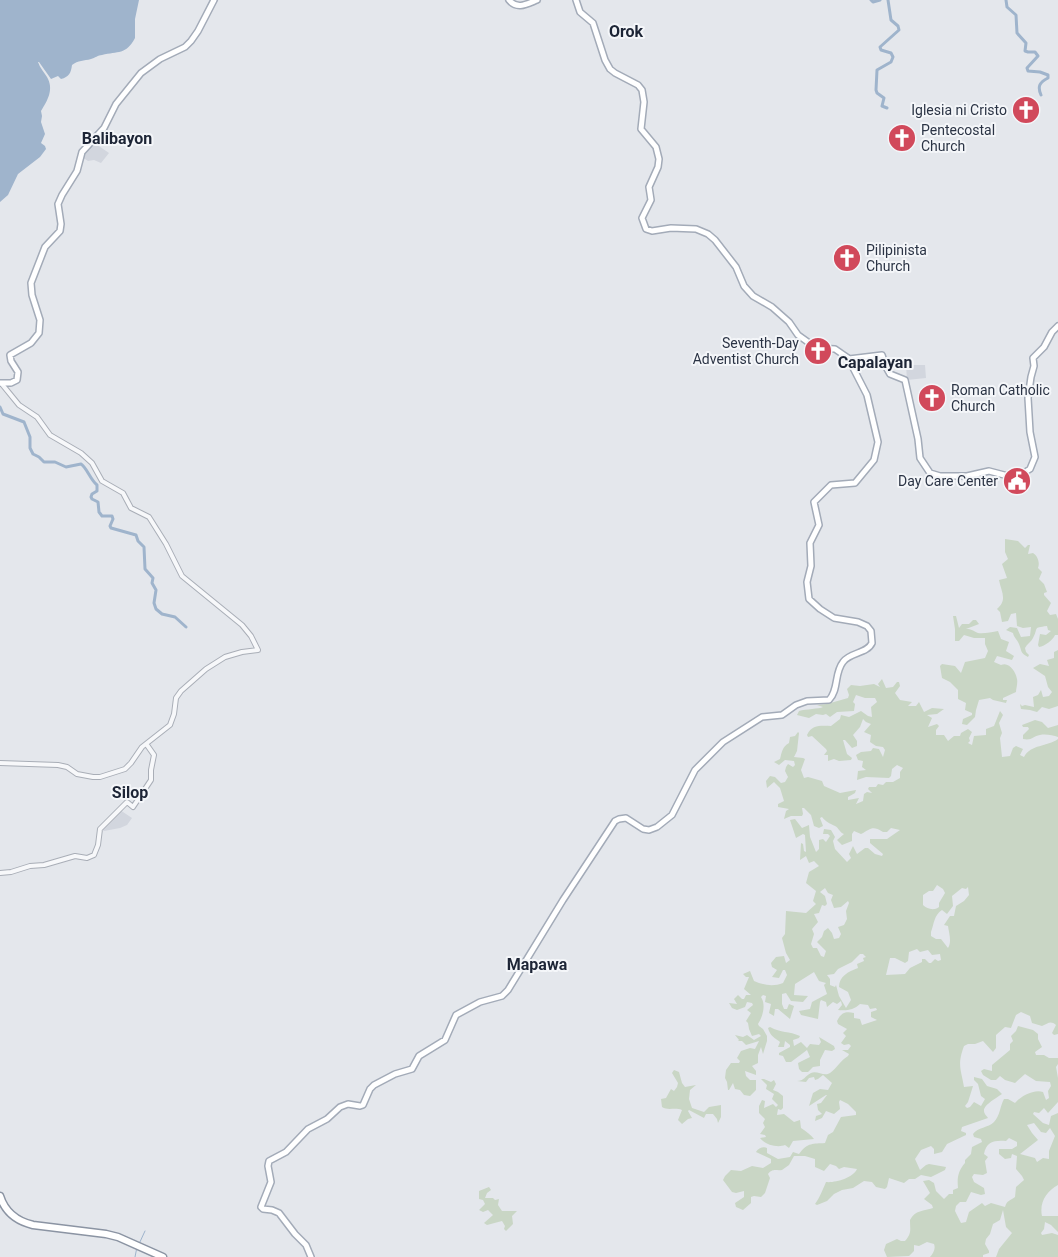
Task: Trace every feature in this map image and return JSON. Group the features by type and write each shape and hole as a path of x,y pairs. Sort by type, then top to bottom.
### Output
{"highway":[{"path":"0,1196 10,1214 26,1224 106,1234 163,1257"}],"main road":[{"path":"0,383 11,383 16,380 18,372 10,362 10,355 31,343 38,335 40,320 32,295 31,283 45,247 60,231 61,224 58,204 77,171 82,152 104,128 116,104 141,74 156,62 181,49 191,41 214,0"},
{"path":"509,0 512,4 518,6 537,0"},
{"path":"576,0 580,12 590,19 594,25 604,58 610,69 638,85 643,92 644,102 641,129 654,144 659,158 657,169 649,187 651,200 642,218 646,229 652,231 671,228 696,229 708,234 716,240 736,267 744,286 753,296 772,307 789,322 798,335 812,345 817,348 835,349 857,358 882,355 890,374 904,379 906,382 920,458 930,473 940,476 964,476 989,471 1010,477 1019,476 1030,469 1035,457 1030,435 1028,398 1034,366 1033,358 1044,347 1052,332 1058,326"},
{"path":"311,1257 306,1245 295,1234 280,1213 261,1207 271,1182 269,1161 286,1152 308,1129 327,1119 340,1108 348,1104 363,1105 370,1089 374,1085 396,1074 412,1069 419,1056 445,1040 452,1028 454,1018 458,1014 478,1003 502,996 615,821 629,818 646,830 652,830 660,825 672,815 695,770 720,745 762,717 782,715 795,705 807,701 829,700 833,694 843,662 850,656 872,645 871,631 867,626 858,622 838,619 823,612 810,600 807,580 811,566 810,543 819,527 814,502 831,485 855,483 873,461 878,448 878,439 868,397 853,365 857,358"}],"street":[{"path":"0,383 19,405 37,417 50,435 81,453 91,462 102,481 123,493 131,508 149,517 166,544 182,576 242,625 251,636 258,650 232,654 209,666 181,691 176,698 174,714 170,725 140,749 126,768 100,777 77,774 67,767 58,765 0,763"},
{"path":"0,873 12,872 30,866 44,865 75,856 87,858 94,855 98,845 100,829 127,802 133,807 151,780 154,756 147,745"}],"shaded area":[{"path":"93,142 109,153 101,163 94,160 88,161 82,157"},
{"path":"906,365 925,365 926,378 907,380"},
{"path":"120,810 132,818 127,825 104,831 101,829"}],"green space":[{"path":"1005,539 1018,541 1025,548 1030,545 1028,554 1033,553 1037,558 1038,568 1042,572 1039,579 1044,584 1047,592 1044,595 1051,603 1047,611 1050,615 1056,614 1058,619 1058,635 1055,635 1039,647 1040,634 1046,635 1051,631 1048,630 1047,626 1037,629 1025,648 1029,655 1028,657 1022,653 1013,633 1006,630 1010,627 1017,628 1021,637 1030,636 1031,627 1023,628 1017,626 1016,613 1011,614 1008,621 1002,622 1000,612 997,609 1003,599 999,580 1007,578 1002,564 1008,559 1005,552"},
{"path":"953,616 956,616 959,628 962,624 969,624 976,620 979,624 966,629 978,633 998,631 1001,639 1009,642 1006,651 1014,656 1012,660 997,656 994,662 1012,668 1017,681 1016,692 1003,698 1003,700 1007,700 1006,703 990,698 979,700 975,717 967,725 962,724 963,719 972,715 972,713 965,710 966,703 958,699 958,690 950,682 942,678 940,666 942,664 955,666 961,673 965,662 985,658 988,651 985,638 974,638 964,635 959,641 955,641"},
{"path":"1058,650 1058,706 1049,709 1042,707 1037,712 1021,709 1020,704 1022,706 1034,707 1033,697 1038,695 1041,690 1043,697 1049,696 1052,692 1048,687 1045,676 1033,668 1040,664 1049,666 1047,660 1054,658 1054,652"},
{"path":"882,679 886,688 893,687 899,682 900,686 895,693 900,700 912,702 908,706 916,706 919,702 924,712 932,708 944,709 937,714 927,715 932,718 928,727 937,724 939,726 936,730 936,735 944,735 948,741 954,736 960,736 961,733 968,729 972,732 968,743 972,745 974,736 986,735 986,729 994,726 1000,711 1003,715 999,723 1002,733 1000,738 1002,757 1010,756 1013,748 1016,746 1023,749 1020,755 1024,757 1031,750 1058,739 1058,1034 1054,1035 1052,1033 1056,1025 1049,1023 1042,1026 1032,1023 1030,1016 1021,1012 1016,1015 1011,1028 1005,1027 996,1035 996,1048 993,1052 983,1041 964,1046 960,1063 964,1087 973,1086 965,1106 967,1108 970,1107 974,1102 981,1106 985,1099 981,1096 974,1077 982,1079 987,1086 997,1089 1002,1094 984,1109 984,1113 988,1118 962,1127 961,1131 966,1133 966,1135 947,1144 942,1152 934,1154 934,1149 931,1146 921,1150 915,1159 920,1170 929,1164 946,1167 945,1170 931,1177 921,1175 904,1183 889,1178 885,1189 876,1187 872,1182 864,1181 853,1188 834,1194 827,1201 817,1205 815,1204 826,1182 843,1179 852,1175 857,1169 844,1167 839,1169 830,1164 824,1171 815,1167 815,1159 805,1156 794,1156 789,1165 782,1170 773,1170 768,1174 770,1178 765,1193 761,1197 751,1197 751,1203 743,1210 736,1207 735,1203 744,1197 744,1191 732,1192 723,1180 731,1170 741,1171 752,1166 763,1168 771,1163 771,1159 756,1152 764,1147 767,1148 767,1153 778,1159 790,1157 793,1152 799,1154 805,1147 811,1144 825,1143 828,1135 833,1132 841,1117 856,1115 856,1112 848,1104 840,1100 840,1109 834,1114 826,1111 822,1118 815,1121 816,1116 822,1114 818,1110 817,1104 821,1103 827,1095 809,1106 813,1093 820,1089 828,1090 832,1083 823,1075 815,1080 814,1077 809,1078 806,1082 797,1081 813,1072 828,1074 848,1056 849,1054 842,1050 848,1050 851,1046 841,1043 846,1036 843,1033 847,1029 838,1024 837,1021 842,1014 854,1013 854,1018 860,1019 862,1025 877,1020 871,1017 871,1012 877,1010 876,1008 870,1009 868,1005 860,1004 850,1010 838,1010 842,1005 841,1001 837,1004 833,1002 827,1007 826,1002 821,1000 818,1019 801,1015 799,1011 810,1009 812,1002 827,994 824,985 826,983 819,981 814,972 795,984 794,995 808,996 803,1002 791,1001 786,993 782,994 784,1009 787,1009 789,1004 794,1006 790,1019 778,1009 775,1009 774,1016 769,1013 771,1004 765,1002 766,996 763,995 761,997 763,1010 758,1024 767,1036 767,1041 763,1054 761,1047 758,1063 752,1066 756,1071 756,1075 745,1071 746,1076 750,1080 756,1080 756,1090 750,1096 744,1095 740,1090 735,1089 733,1083 728,1090 725,1078 726,1070 731,1063 739,1063 740,1061 737,1058 741,1051 750,1048 755,1049 759,1041 746,1045 742,1041 738,1041 735,1035 743,1037 747,1035 754,1040 761,1036 759,1034 752,1036 746,1021 751,1013 747,1010 753,1005 752,1003 747,1002 745,1007 737,1010 732,1008 729,1003 737,1004 734,999 738,995 744,999 746,995 751,995 744,989 749,977 743,974 750,971 754,981 764,984 776,985 783,983 787,975 785,970 783,970 779,978 772,977 777,970 772,967 771,963 776,957 784,956 786,963 790,960 782,938 785,934 786,911 806,913 816,904 813,901 816,891 806,883 809,872 819,866 814,861 809,863 806,856 800,860 801,843 806,852 805,835 803,834 796,838 790,820 795,819 802,828 809,825 810,837 816,852 819,849 819,840 823,839 826,842 830,836 823,834 824,829 831,830 835,837 833,841 835,849 847,862 851,858 849,854 853,846 857,854 868,848 875,854 882,856 883,854 870,843 870,839 887,839 900,830 891,828 887,832 883,832 874,828 861,834 854,831 852,841 842,845 837,840 844,834 822,817 820,818 823,826 819,828 814,826 811,815 804,808 802,808 802,816 791,816 784,819 786,811 789,809 778,807 778,804 784,801 780,788 774,782 767,788 766,781 770,776 775,777 781,783 785,782 788,777 785,771 786,767 788,764 793,767 795,765 794,761 785,760 779,765 774,762 780,759 784,748 789,743 790,737 795,736 798,732 797,751 794,757 805,759 801,770 804,778 808,777 822,781 824,786 840,793 856,790 855,793 848,797 848,800 859,798 856,804 863,801 864,794 867,792 872,793 868,789 869,787 876,787 878,784 883,785 886,782 893,782 900,778 900,772 903,768 897,765 892,769 889,778 866,777 857,780 858,771 866,770 862,767 863,761 858,760 856,755 861,752 871,751 873,748 879,749 883,757 885,750 883,747 876,746 870,742 871,735 864,732 871,724 863,719 860,727 853,735 857,741 857,746 852,748 843,740 847,754 852,758 851,760 839,761 834,759 828,761 828,755 824,755 827,751 826,749 812,736 808,737 807,735 814,727 831,726 840,719 841,715 849,717 861,711 872,717 871,707 877,702 875,698 865,698 856,695 853,702 855,704 854,711 837,712 830,717 826,714 816,714 809,718 797,715 799,711 823,707 817,705 848,698 847,689 851,685 874,684 880,687 878,684","holes":["937,885 945,893 939,903 939,907 933,909 923,905 923,895 933,891","968,887 969,895 956,906 954,916 950,916 944,925 948,926 950,943 948,948 941,939 931,936 931,932 939,912 942,910 947,914 953,906 952,896 962,888 966,889","825,888 828,893 833,895 831,900 834,908 841,907 848,901 849,903 846,911 847,919 844,925 838,927 841,934 839,938 834,939 828,928 817,942 826,951 824,957 811,944 814,934 812,929 818,922 814,914 819,913 822,905 825,906 827,904 825,896 820,892","917,949 920,952 928,950 932,955 940,954 941,960 935,959 929,963 922,959 922,962 910,968 905,974 886,975 890,958 895,958 905,963 908,961 909,952","860,954 866,957 863,958 864,961 857,964 858,968 842,977 839,983 839,987 848,992 851,1000 846,1008 839,996 836,985 835,987 830,985 830,979 827,975 834,974 838,969 852,962"]},
{"path":"1035,720 1042,722 1048,728 1058,725 1058,737 1042,735 1023,739 1023,735 1029,729 1022,725"},
{"path":"1018,1026 1033,1030 1038,1034 1042,1047 1035,1052 1036,1055 1058,1058 1056,1067 1058,1102 1048,1113 1044,1108 1039,1113 1034,1112 1033,1114 1043,1123 1049,1125 1051,1116 1058,1113 1058,1185 1050,1190 1043,1202 1041,1211 1042,1216 1058,1216 1058,1232 1045,1222 1041,1233 1042,1235 1052,1233 1058,1235 1058,1257 996,1257 999,1249 1012,1233 1006,1227 1003,1210 1000,1220 993,1224 990,1234 986,1239 985,1244 989,1253 983,1255 983,1257 930,1257 935,1246 927,1242 919,1246 914,1245 914,1251 909,1256 887,1257 884,1250 886,1244 897,1239 905,1241 910,1233 910,1220 914,1214 933,1208 924,1199 930,1193 923,1181 929,1180 934,1183 936,1191 944,1199 949,1194 953,1194 953,1190 958,1188 959,1172 965,1160 971,1154 972,1147 982,1142 981,1139 974,1137 973,1134 994,1122 998,1117 1004,1099 1015,1103 1036,1091 1043,1092 1046,1100 1049,1098 1050,1082 1036,1081 1025,1074 1015,1083 1005,1080 1000,1076 996,1080 991,1080 983,1075 981,1071 984,1069 992,1071 992,1065 1010,1050 1010,1044 1013,1041 1011,1036","holes":["1034,1123 1041,1132 1046,1133 1050,1128 1055,1136 1049,1151 1049,1159 1043,1158 1037,1162 1035,1158 1020,1154 1038,1140 1027,1125","1009,1138 1017,1142 1017,1146 1012,1149 999,1149 999,1154 1005,1159 1011,1158 1012,1154 1017,1156 1016,1169 1024,1180 1016,1187 1015,1197 1005,1207 991,1203 985,1206 982,1203 969,1212 966,1222 961,1223 955,1211 956,1206 960,1202 966,1202 971,1192 981,1195 985,1194 984,1188 974,1182 972,1177 974,1174 983,1175 987,1173 985,1161 988,1157 984,1154 987,1146 992,1142 1006,1141"]},
{"path":"768,1028 800,1036 793,1040 794,1046 801,1042 807,1048 810,1044 819,1045 821,1042 819,1037 834,1046 835,1049 832,1051 825,1050 820,1060 820,1066 813,1067 808,1072 802,1072 799,1069 798,1063 810,1057 807,1050 791,1062 786,1062 779,1053 790,1047 790,1045 785,1041 784,1047 778,1047 780,1042 770,1033"},
{"path":"674,1070 679,1072 685,1087 696,1085 690,1090 689,1099 692,1108 704,1112 709,1107 721,1105 721,1117 718,1123 713,1114 706,1114 704,1118 689,1110 692,1118 682,1124 678,1120 682,1110 662,1107 661,1099 666,1098 671,1089 674,1091 677,1087 678,1083 672,1073"},
{"path":"761,1079 771,1082 774,1080 776,1084 773,1090 783,1096 783,1108 781,1110 778,1109 777,1115 784,1114 794,1122 800,1120 801,1128 814,1139 793,1141 789,1148 785,1145 768,1144 760,1138 766,1137 760,1134 765,1127 763,1123 765,1119 759,1113 759,1106 762,1100 765,1101 764,1108 773,1104 776,1107 778,1105 772,1099 774,1094 766,1089 767,1085"},
{"path":"489,1187 491,1190 485,1198 499,1199 498,1205 502,1211 517,1211 512,1216 513,1224 506,1231 502,1221 487,1225 484,1223 493,1215 488,1210 483,1212 479,1210 485,1204 483,1200 479,1199 479,1191"}],"water":[{"path":"0,0 139,0 135,19 135,38 125,50 77,62 72,65 68,76 61,79 58,76 51,79 38,62 50,86 48,99 41,111 41,122 45,134 41,143 46,149 40,157 18,174 8,195 0,202"}],"waterway":[{"path":"871,0 873,2 880,0"},
{"path":"887,108 882,106 884,98 876,90 877,70 891,62 893,57 891,53 881,50 880,47 899,30 898,26 891,20 888,0"},
{"path":"1006,0 1007,7 1016,15 1017,33 1026,43 1025,51 1035,52 1038,56 1027,68 1028,71 1048,75 1048,78 1040,85 1041,95"},
{"path":"0,407 3,414 24,422 30,437 30,448 33,454 44,462 55,462 66,467 81,464 83,466 97,485 97,491 91,497 98,502 99,512 102,516 112,516 111,528 136,535 138,541 144,547 145,569 153,578 152,583 156,590 154,603 156,609 162,614 175,617 186,627"},
{"path":"139,1244 145,1231"},
{"path":"135,1257 137,1247"}],"place":[{"name":"Iglesia ni Cristo","path":"1026,110"},
{"name":"Pentecostal Church","path":"902,138"},
{"name":"Pilipinista Church","path":"847,258"},
{"name":"Seventh-Day Adventist Church","path":"818,351"},
{"name":"Roman Catholic Church","path":"932,398"},
{"name":"Day Care Center","path":"1017,481"}],"district":[{"name":"Orok","path":"626,31"},
{"name":"Balibayon","path":"117,138"},
{"name":"Capalayan","path":"875,362"},
{"name":"Silop","path":"130,792"},
{"name":"Mapawa","path":"537,964"}]}
